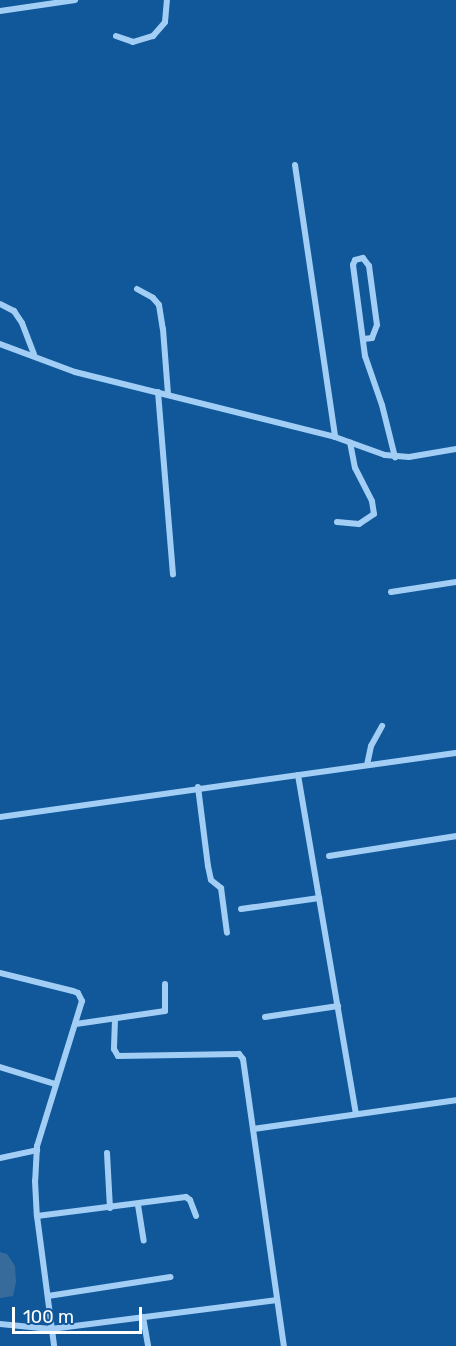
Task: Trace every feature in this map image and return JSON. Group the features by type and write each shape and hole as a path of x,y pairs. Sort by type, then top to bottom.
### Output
{"street":[{"path":"0,11 75,0"},
{"path":"116,36 133,42 153,36 165,22 167,0"},
{"path":"295,165 335,437"},
{"path":"363,339 372,338 377,325 369,266 363,258 355,260 353,265 363,339 367,366 382,405 395,457"},
{"path":"137,289 153,298 159,305 168,394"},
{"path":"0,304 14,311 30,338 34,355"},
{"path":"1,345 34,355 75,372 335,437 395,457 456,449"},
{"path":"158,392 173,574"},
{"path":"337,522 359,524 374,514 372,501 355,468 350,442"},
{"path":"391,592 456,582"},
{"path":"367,765 371,746 382,726"},
{"path":"0,817 198,787 456,753"},
{"path":"298,775 356,1113"},
{"path":"198,787 208,866 211,880 221,888 227,933"},
{"path":"328,856 456,836"},
{"path":"241,909 319,898"},
{"path":"0,973 78,993 82,1006 39,1135 37,1150 35,1181 37,1216 54,1346"},
{"path":"76,1024 165,1011 165,984"},
{"path":"265,1017 338,1006"},
{"path":"115,1019 114,1049 118,1056 241,1055 284,1346"},
{"path":"0,1067 56,1084"},
{"path":"253,1129 456,1100"},
{"path":"0,1158 37,1150"},
{"path":"107,1153 111,1208"},
{"path":"37,1216 186,1197 190,1200 196,1216"},
{"path":"138,1204 144,1241"},
{"path":"48,1296 171,1277"},
{"path":"0,1324 51,1329 277,1300"},
{"path":"143,1317 148,1346"}],"water":[{"path":"0,1252 7,1254 15,1266 16,1282 13,1296 0,1298"}]}
